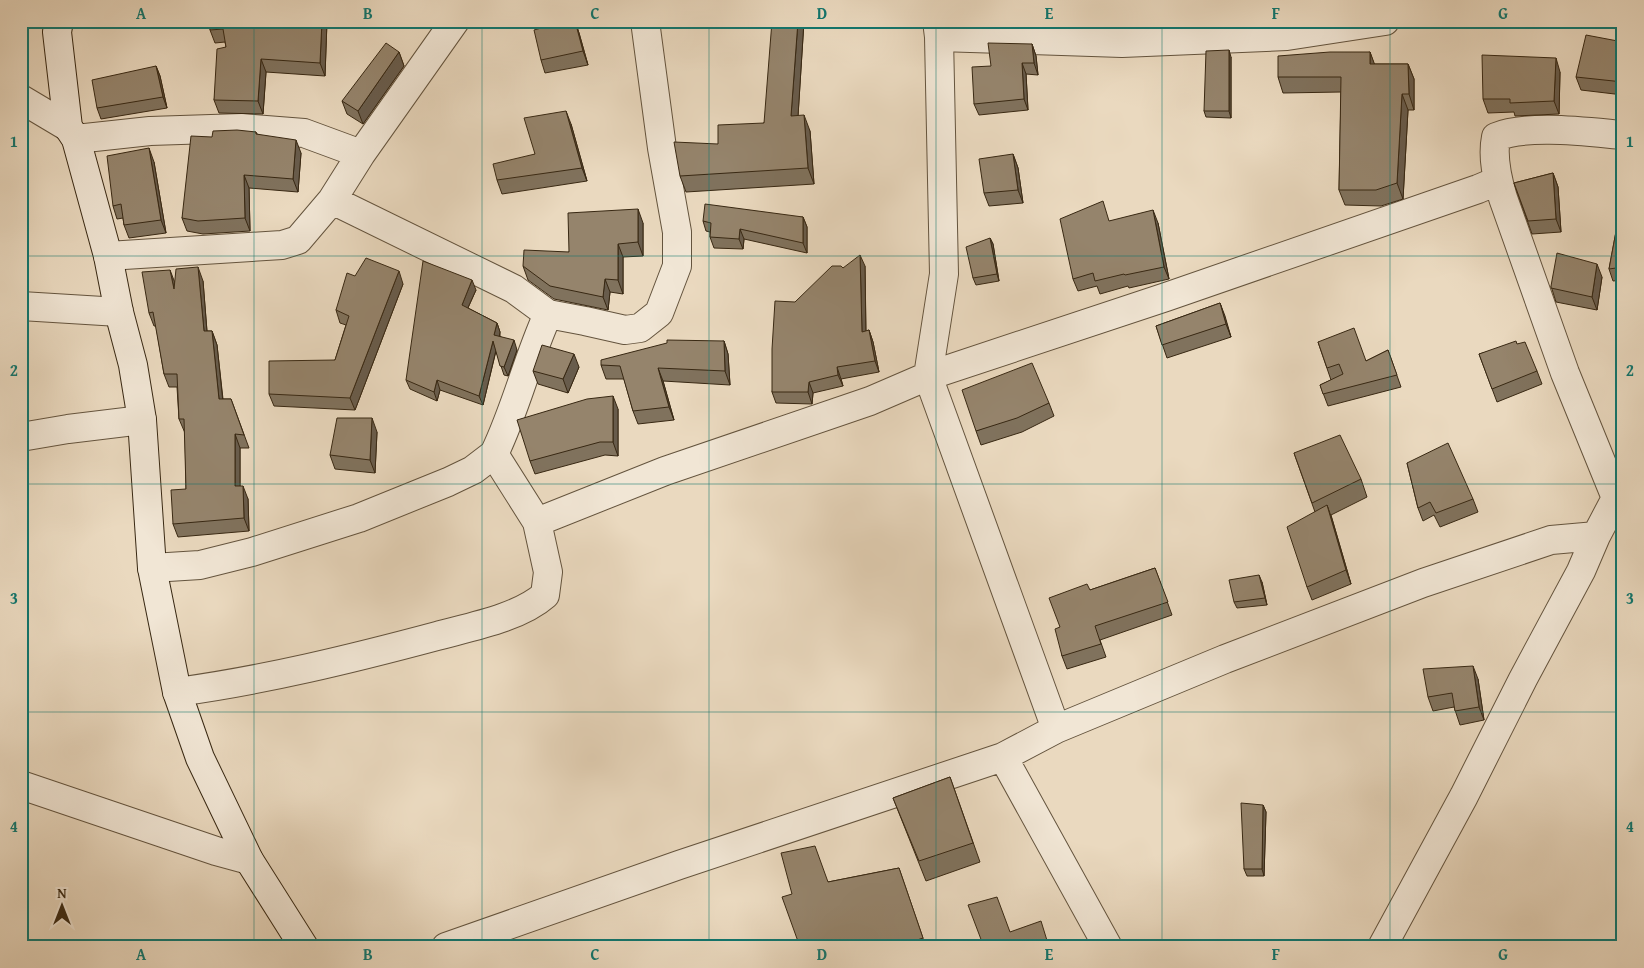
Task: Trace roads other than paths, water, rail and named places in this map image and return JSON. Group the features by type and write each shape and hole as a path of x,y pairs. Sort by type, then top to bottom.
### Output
{"street":[{"path":"59,21 57,32 72,133 108,256 119,312 133,365 142,420 152,568 177,692 200,758 249,860 304,947"},
{"path":"108,256 282,245 298,240 332,200 361,154 455,21"},
{"path":"332,200 514,289 548,314 626,330 640,328 659,313 677,266 677,232 662,148 645,21"},
{"path":"1056,729 928,376 944,274 938,29 1122,43 1199,30 1287,36 1385,21"},
{"path":"22,101 72,133 242,128 304,133 361,154"},
{"path":"1382,947 1464,796 1523,679 1581,571 1619,488 1565,373 1497,181 1494,148 1496,137 1508,132 1526,130 1623,135"},
{"path":"537,522 666,471 870,400 928,376 1185,291 1497,181"},
{"path":"21,306 119,312"},
{"path":"152,568 200,565 252,552 359,518 473,470 494,454 507,427 536,340 548,314"},
{"path":"21,437 142,420"},
{"path":"177,692 235,684 388,649 469,628 514,613 540,600 546,595 548,572 537,522 494,454"},
{"path":"446,947 679,865 1003,757 1056,729 1225,659 1422,583 1551,540 1596,536"},
{"path":"1003,757 1108,947"},
{"path":"21,785 216,851 249,860"}]}
